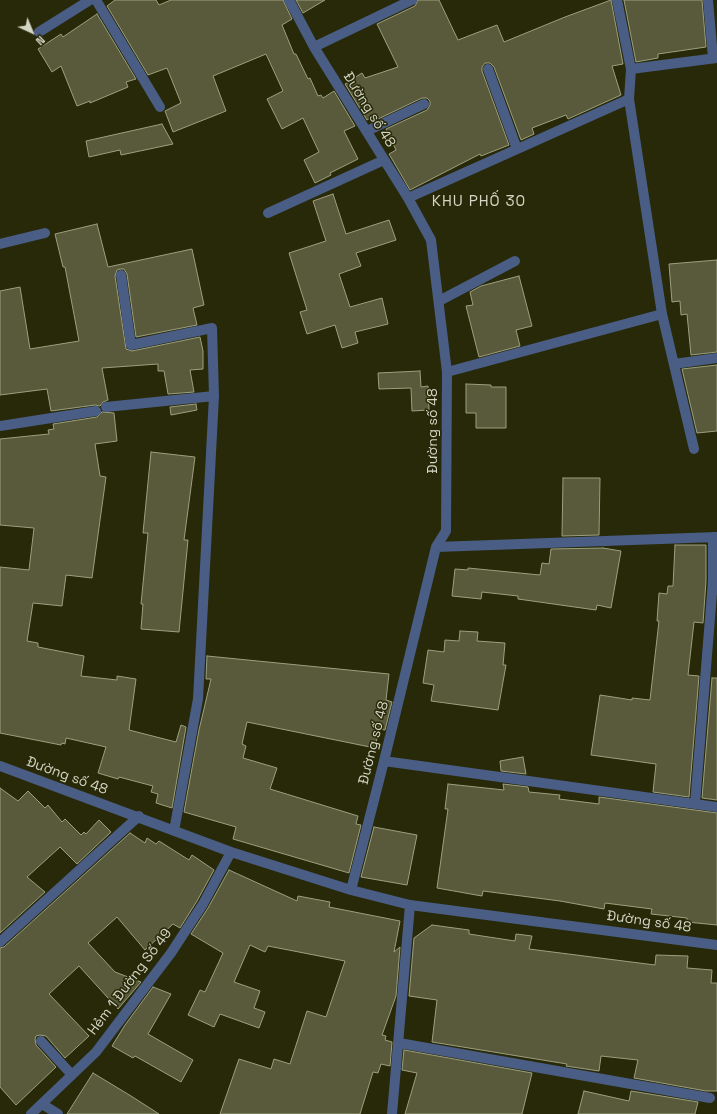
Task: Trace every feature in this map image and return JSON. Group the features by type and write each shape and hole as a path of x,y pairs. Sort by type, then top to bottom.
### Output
{"street":[{"path":"39,32 90,0"},
{"path":"96,0 160,107"},
{"name":"Đường số 48","path":"289,0 314,47 408,198 432,240 447,372 446,530 436,547 351,890"},
{"path":"314,47 412,0"},
{"path":"617,0 631,69 629,99 662,314 694,449"},
{"path":"631,69 715,58 708,0"},
{"path":"488,69 518,149"},
{"path":"408,198 629,99"},
{"path":"366,131 424,104"},
{"path":"268,213 384,160"},
{"path":"0,244 45,232"},
{"path":"439,301 515,261"},
{"path":"121,275 131,345 212,328 214,396 198,699 174,831"},
{"path":"447,372 662,314"},
{"path":"674,364 717,358"},
{"path":"106,407 214,396"},
{"path":"0,426 96,411"},
{"path":"436,547 715,537 713,581 695,804"},
{"path":"384,761 717,807"},
{"name":"Đường số 48","path":"0,766 139,816 174,831 231,852 351,890 410,905 717,946"},
{"path":"0,942 139,816"},
{"name":"Hẻm 1 Đường Số 49","path":"31,1114 96,1052 171,953 203,904 231,852"},
{"path":"392,1114 410,905"},
{"path":"41,1040 72,1074"},
{"path":"399,1043 710,1098"},
{"path":"42,1104 58,1114"}],"building":[{"path":"115,0 156,0 159,5 171,0 283,0 292,19 282,25 294,54 296,54 308,79 310,78 318,96 321,95 323,98 334,91 355,126 344,131 358,159 330,173 331,175 315,183 304,160 319,152 303,118 282,129 267,99 283,91 266,54 213,76 226,111 173,132 165,111 181,103 167,68 148,75 107,6"},
{"path":"296,0 325,0 303,13"},
{"path":"418,0 439,0 458,40 497,25 504,42 611,0 623,64 612,66 621,95 568,119 566,115 532,128 534,134 521,140 494,67 490,63 485,63 482,67 482,71 509,145 481,156 480,154 410,190 389,154 396,150 386,129 427,110 430,105 430,101 427,98 422,98 376,120 374,116 367,120 345,84 362,73 365,78 398,67 377,24 415,6"},
{"path":"624,0 702,0 706,47 658,54 658,58 636,62"},
{"path":"97,14 136,79 126,82 128,87 90,103 90,101 77,106 61,66 52,72 38,49 61,34 63,37"},
{"path":"162,124 173,144 121,155 120,150 89,157 86,141"},
{"path":"333,194 346,234 389,220 396,240 356,253 361,266 339,274 350,307 382,298 388,324 355,332 358,343 342,348 335,325 307,334 300,312 307,310 289,253 326,241 313,201"},
{"path":"97,224 108,267 192,249 204,305 193,308 197,325 136,337 127,274 124,269 120,269 117,270 115,276 126,349 132,351 200,337 203,351 203,369 190,370 194,392 168,394 164,371 158,371 158,364 102,368 108,400 103,402 100,406 95,405 51,411 47,389 0,395 0,291 20,287 30,349 79,341 65,267 63,267 55,234"},
{"path":"717,260 717,352 691,355 687,314 681,315 680,301 672,302 669,264"},
{"path":"519,276 532,326 516,330 520,346 479,357 466,306 473,305 470,292 481,286"},
{"path":"717,365 717,431 697,433 682,369"},
{"path":"420,371 421,387 428,386 429,410 412,411 411,388 379,389 378,373"},
{"path":"466,384 506,387 506,428 476,428 476,413 466,413"},
{"path":"196,404 197,410 171,415 170,407"},
{"path":"102,412 114,413 117,441 95,444 100,476 106,477 92,578 66,575 62,606 33,603 27,641 38,643 38,647 84,656 81,676 117,680 117,676 136,679 129,730 176,742 181,725 186,727 172,808 156,803 158,794 151,792 153,786 119,777 118,779 98,773 106,747 66,738 65,744 62,743 61,745 0,733 0,567 29,570 34,528 0,525 0,439 49,434 48,430 54,429 53,424 97,417"},
{"path":"151,452 195,457 184,540 188,540 179,632 141,629 143,604 141,604 148,533 143,533"},
{"path":"563,478 600,478 599,535 562,536"},
{"path":"675,545 706,545 706,581 703,623 694,622 688,675 699,676 689,797 653,792 656,764 591,755 600,695 632,700 632,698 650,700 659,621 657,621 659,593 667,594 668,586 673,586"},
{"path":"603,548 621,551 611,608 597,605 596,610 518,599 518,596 482,592 481,599 452,596 455,569 468,570 468,568 540,575 542,563 549,564 551,549"},
{"path":"460,631 478,632 477,641 505,643 503,665 506,665 498,710 431,701 434,685 423,683 428,650 444,652 445,640 459,641"},
{"path":"207,656 389,674 386,700 392,702 385,730 379,729 375,748 247,722 242,744 246,746 243,758 277,768 270,789 358,816 356,824 361,825 349,873 233,839 236,827 184,812 199,730 211,679 206,679"},
{"path":"712,678 717,678 717,800 702,798"},
{"path":"523,757 526,774 501,771 500,761"},
{"path":"448,784 504,790 503,784 528,787 529,792 560,795 559,799 599,804 599,797 717,813 717,925 687,922 687,918 651,914 652,909 605,903 604,909 560,901 483,891 482,896 437,888 448,809 445,809"},
{"path":"0,788 18,801 28,791 45,808 48,805 62,822 65,819 81,835 84,832 86,834 99,820 111,832 77,864 60,847 27,877 45,892 0,933"},
{"path":"374,827 417,835 407,885 361,877"},
{"path":"130,833 145,843 147,838 156,844 159,841 189,860 192,855 214,870 180,928 173,924 145,950 117,917 88,943 115,972 141,982 118,1009 79,966 49,994 89,1036 65,1058 46,1036 36,1036 36,1045 56,1067 16,1105 0,1087 0,948 4,947"},
{"path":"229,870 297,901 298,896 330,902 329,907 400,921 394,952 400,947 396,996 382,1035 386,1036 385,1040 392,1042 390,1066 381,1064 378,1073 373,1072 360,1114 220,1114 239,1059 271,1069 274,1059 290,1064 307,1011 326,1017 345,961 268,946 265,952 250,945 234,982 260,991 254,1008 265,1012 259,1028 220,1014 214,1027 188,1015 200,990 205,992 223,953 191,934 208,908"},
{"path":"432,925 469,930 469,934 515,941 516,934 532,936 529,949 655,965 656,955 688,956 687,968 712,970 711,983 717,983 717,1091 706,1091 634,1078 638,1060 601,1056 599,1071 566,1066 567,1064 432,1042 437,1000 409,996 414,938"},
{"path":"153,987 171,994 148,1034 193,1060 181,1082 135,1056 133,1058 112,1046 125,1025"},
{"path":"404,1050 532,1073 522,1114 405,1114 417,1073 402,1070"},
{"path":"93,1073 131,1096 159,1114 67,1114"},
{"path":"584,1091 629,1101 631,1091 698,1102 695,1114 578,1114"}],"district":[{"name":"KHU PHỐ 30","path":"479,202"}]}
